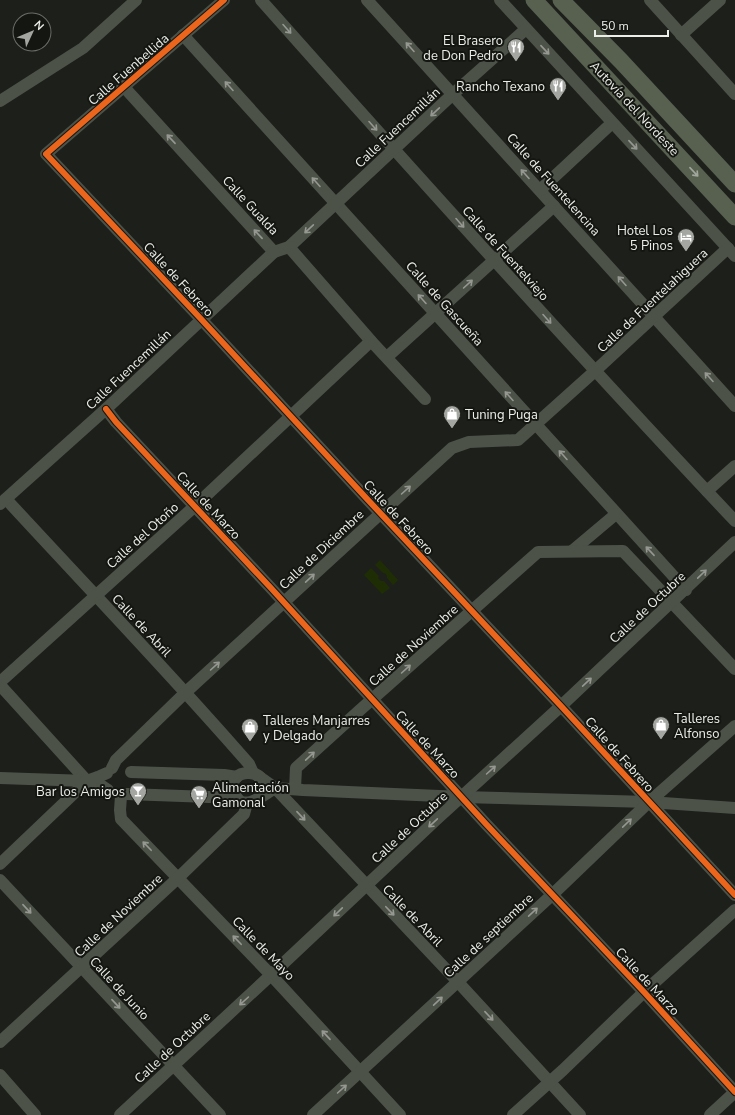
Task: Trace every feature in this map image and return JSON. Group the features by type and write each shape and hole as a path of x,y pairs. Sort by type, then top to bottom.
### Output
{"highway":[{"name":"Autovía del Nordeste","path":"534,0 735,217"},
{"name":"Autovía del Nordeste","path":"561,0 621,60 735,184"},
{"path":"571,0 604,36 621,60"}],"street":[{"path":"0,101 83,48 136,0"},
{"name":"Calle Fuenbellida","path":"46,154 224,0"},
{"name":"Calle de Fuentelviejo","path":"261,0 494,261 735,521"},
{"name":"Calle de Fuentelencina","path":"367,0 735,406"},
{"path":"500,0 732,252"},
{"path":"650,0 735,94"},
{"path":"681,35 720,0"},
{"name":"Calle Fuencemillán","path":"289,247 453,94 526,29"},
{"name":"Calle de Gascueña","path":"183,36 686,590"},
{"name":"Calle Gualda","path":"124,87 274,252 289,247 372,342 425,399"},
{"path":"540,190 612,123"},
{"name":"Calle de Febrero","path":"46,154 202,318 380,513 562,706 735,895"},
{"path":"386,357 554,206"},
{"name":"Calle Fuencemillán","path":"3,502 106,409 274,252"},
{"name":"Calle de Fuentelahiguera","path":"536,424 654,316 732,252"},
{"name":"Calle del Otoño","path":"0,682 195,506 372,342"},
{"name":"Calle de Marzo","path":"106,409 116,422 284,602 486,824 553,894 735,1092"},
{"name":"Calle de Diciembre","path":"110,770 116,760 186,692 452,448 469,442 518,440 536,424"},
{"path":"707,491 735,466"},
{"name":"Calle de Abril","path":"3,502 186,692 249,764 256,775 275,788 458,982 580,1115"},
{"path":"572,551 616,514"},
{"name":"Calle de Octubre","path":"120,1115 562,706 735,542"},
{"name":"Calle de Noviembre","path":"295,789 296,768 538,552 623,551 735,668"},
{"path":"0,685 87,781"},
{"name":"Calle de septiembre","path":"313,1115 553,894 649,802 735,726"},
{"path":"0,864 87,781 119,766 125,768 131,772 134,778 134,784 132,789 124,795"},
{"path":"108,790 105,784 105,778 110,770"},
{"path":"131,772 224,775 237,778"},
{"path":"242,800 234,793 233,788 234,782 244,773 256,775 262,781 263,787 260,798"},
{"path":"0,778 87,781 99,784 114,795 256,801 275,788 462,797 649,802 735,808"},
{"name":"Calle de Mayo","path":"124,795 120,810 121,819 271,975 400,1115"},
{"name":"Calle de Noviembre","path":"0,1042 82,968 244,814 242,800"},
{"name":"Calle de Junio","path":"0,880 220,1115"},
{"path":"513,1115 644,992 735,910"},
{"path":"0,1075 35,1115"},
{"path":"710,1115 735,1092"}],"green space":[{"path":"380,560 398,580 393,585 385,573 383,573 375,565"},
{"path":"371,568 379,576 378,578 381,581 384,581 390,588 382,594 364,575"}],"cycle path":[{"path":"224,0 46,154 561,706 735,895"},
{"path":"106,409 116,422 270,587 486,824 644,992 735,1092"}],"place":[{"name":"El Brasero de Don Pedro","path":"516,62"},
{"name":"Rancho Texano","path":"558,101"},
{"name":"Hotel Los 5 Pinos","path":"686,252"},
{"name":"Tuning Puga","path":"452,429"},
{"name":"Talleres Alfonso","path":"661,740"},
{"name":"Talleres Manjarres y Delgado","path":"250,742"},
{"name":"Bar los Amigos","path":"138,806"},
{"name":"Alimentación Gamonal","path":"199,809"}]}
